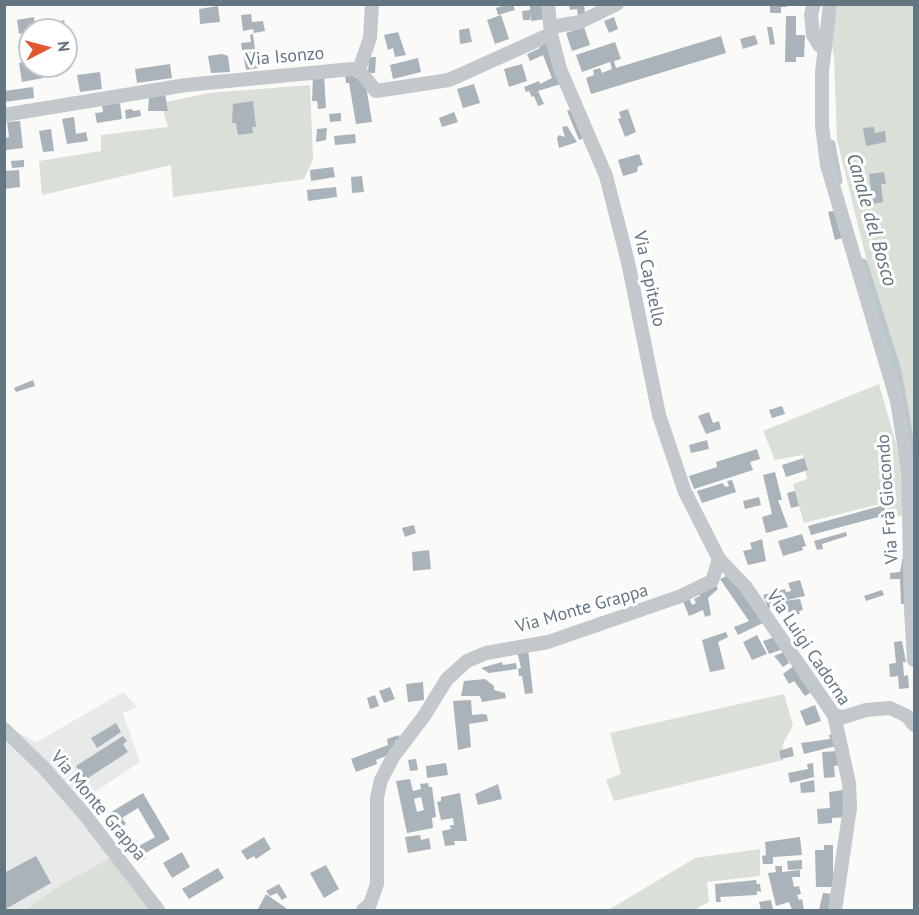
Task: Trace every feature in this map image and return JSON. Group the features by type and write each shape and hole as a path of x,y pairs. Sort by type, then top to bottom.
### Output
{"street":[{"path":"372,4 370,38 359,70 376,91 449,80 551,30 580,22 616,4"},
{"name":"Via Capitello","path":"548,4 560,69 606,176 628,262 659,414 673,464 694,513 719,559"},
{"path":"814,4 811,14 813,35 825,49"},
{"name":"Via Frà Giocondo","path":"830,4 820,102 827,165 888,364 904,442 908,470 910,610 915,660"},
{"name":"Via Isonzo","path":"4,115 186,85 359,70"},
{"name":"Via Luigi Cadorna","path":"719,559 745,586 834,715 849,783 850,808 835,910"},
{"name":"Via Monte Grappa","path":"363,910 370,904 377,884 377,798 381,780 393,757 424,716 447,679 467,661 486,653 548,642 681,596 712,581 719,559"},
{"path":"834,715 844,717 866,710 890,708 907,716 915,724"},
{"name":"Via Monte Grappa","path":"4,729 43,766 85,815 158,910"}],"shaded area":[{"path":"824,5 914,5 914,447 892,343 873,286 837,140 834,56"},
{"path":"310,85 313,159 304,179 173,197 171,165 42,195 39,161 101,151 101,135 168,127 161,103 209,93"},
{"path":"879,384 903,468 914,465 914,512 890,519 884,503 804,523 793,484 807,479 803,455 775,460 763,431"},
{"path":"123,692 137,707 123,713 140,762 89,796 87,806 119,853 60,885 25,910 5,910 4,726 37,742"},
{"path":"784,694 793,725 783,744 783,760 614,801 606,780 621,774 610,733"},
{"path":"760,849 760,876 707,882 709,902 694,910 602,910 610,909 695,858"},
{"path":"119,853 152,910 25,910 60,885"}],"building":[{"path":"513,4 515,10 498,15 496,8"},
{"path":"544,4 546,19 531,21 530,13 530,20 523,20 522,11 530,10 530,6"},
{"path":"569,4 584,4 585,14 578,15 577,9 570,10"},
{"path":"770,4 787,4 787,7 781,7 781,13 770,13"},
{"path":"218,6 220,22 200,24 199,9"},
{"path":"251,14 252,22 263,21 265,31 254,33 253,29 243,31 241,15"},
{"path":"501,15 509,39 495,44 487,20"},
{"path":"786,16 796,16 796,35 805,35 804,57 796,57 796,62 785,62"},
{"path":"614,17 618,29 609,33 604,21"},
{"path":"584,27 590,45 572,51 566,33"},
{"path":"767,27 772,27 775,44 770,45"},
{"path":"469,28 472,42 460,44 459,30"},
{"path":"398,32 406,55 395,57 393,48 388,50 384,35"},
{"path":"253,34 255,49 242,50 241,43 251,42 250,35"},
{"path":"755,35 758,44 743,49 740,39"},
{"path":"721,36 726,53 591,94 586,78 594,75 593,70 600,68 602,73 612,69 610,62 582,72 576,55 615,42 621,59 614,61 616,68"},
{"path":"544,38 564,83 538,91 544,104 538,106 534,96 532,97 529,91 526,92 524,87 539,81 540,84 552,78 543,55 530,61 527,54 540,48 537,41"},
{"path":"255,51 258,68 246,70 243,53"},
{"path":"222,54 228,56 230,72 211,73 208,56"},
{"path":"369,57 376,57 375,73 368,73"},
{"path":"418,58 421,72 393,79 390,65"},
{"path":"170,64 172,78 137,83 135,69"},
{"path":"522,64 527,81 509,87 504,69"},
{"path":"100,72 102,89 80,92 78,75"},
{"path":"324,74 326,108 318,109 317,101 312,101 313,75"},
{"path":"354,74 354,77 365,80 372,122 356,124 349,83 346,83 345,75"},
{"path":"21,78 43,78 22,82"},
{"path":"474,84 480,103 463,108 457,89"},
{"path":"33,87 34,98 4,102 4,91"},
{"path":"165,94 168,111 148,111 149,97"},
{"path":"253,101 256,127 252,127 253,133 238,135 236,123 232,123 233,104"},
{"path":"120,103 122,119 97,123 95,113 103,112 102,106"},
{"path":"574,108 587,137 579,140 567,111"},
{"path":"132,109 133,111 140,110 141,116 126,119 125,110"},
{"path":"628,109 636,132 625,137 618,119 621,118 619,112"},
{"path":"454,112 458,122 442,127 439,118"},
{"path":"341,113 341,121 330,122 329,114"},
{"path":"74,117 76,134 86,132 88,141 67,144 62,119"},
{"path":"20,121 23,148 6,150 5,138 9,137 7,122"},
{"path":"567,126 577,142 559,148 557,138 559,135 565,137 562,127"},
{"path":"874,127 875,133 885,131 886,142 866,146 863,128"},
{"path":"327,128 326,140 316,142 317,129"},
{"path":"51,129 54,151 43,152 39,131"},
{"path":"355,134 356,143 335,145 334,136"},
{"path":"639,154 643,165 638,166 637,172 623,176 618,160"},
{"path":"24,160 24,167 12,168 11,161"},
{"path":"333,167 335,177 311,181 310,170"},
{"path":"19,170 20,187 4,189 4,171"},
{"path":"884,172 886,184 881,184 883,202 873,204 869,174"},
{"path":"362,176 364,192 352,193 351,177"},
{"path":"336,187 337,197 308,201 307,190"},
{"path":"838,210 846,237 835,240 828,212"},
{"path":"33,380 35,386 16,392 14,388"},
{"path":"782,406 785,414 772,418 769,410"},
{"path":"709,412 713,423 719,421 721,429 706,434 698,416"},
{"path":"707,440 709,449 691,453 689,445"},
{"path":"757,449 760,459 750,462 753,470 694,489 689,476 717,467 716,462"},
{"path":"804,458 808,470 786,477 782,465"},
{"path":"775,472 782,500 778,500 788,527 766,533 762,517 772,514 763,475"},
{"path":"732,480 736,492 702,503 697,491 723,483 725,487 729,486 727,481"},
{"path":"795,491 799,506 791,508 787,493"},
{"path":"759,497 761,505 745,509 743,501"},
{"path":"884,505 885,510 881,512 882,516 811,535 808,526"},
{"path":"414,525 416,533 405,537 402,528"},
{"path":"846,532 847,536 822,544 823,549 817,550 814,541"},
{"path":"802,534 806,546 802,547 803,550 783,556 778,541"},
{"path":"762,539 766,561 748,565 743,551 752,549 750,543"},
{"path":"429,550 431,569 413,571 412,552"},
{"path":"904,551 908,604 901,604 900,579 890,579 890,573 900,572"},
{"path":"733,573 765,622 738,635 734,627 749,621 720,579"},
{"path":"800,580 805,596 783,601 800,599 803,610 799,611 800,614 790,617 787,607 783,608 781,604 768,608 763,595 785,589 786,592 791,591 788,583"},
{"path":"715,583 718,589 708,598 711,615 705,617 703,610 689,616 681,596 688,595 692,605 696,603 694,599 700,596 698,591"},
{"path":"882,590 884,595 866,601 864,596"},
{"path":"726,632 728,637 718,642 725,669 710,672 702,640"},
{"path":"757,635 767,654 752,660 743,642"},
{"path":"775,637 783,649 769,654 763,641"},
{"path":"902,641 906,662 903,662 904,676 908,675 909,688 899,689 898,676 890,677 889,664 896,663 894,642"},
{"path":"528,649 533,693 525,694 522,676 519,676 518,669 521,668 517,651"},
{"path":"784,652 789,663 783,667 774,656"},
{"path":"502,662 503,665 516,663 517,669 489,673 481,668"},
{"path":"795,665 813,691 805,696 794,681 789,684 783,674"},
{"path":"485,679 494,686 494,690 505,693 506,698 482,702 480,696 461,696 464,681"},
{"path":"423,682 424,700 408,702 406,684"},
{"path":"390,687 395,699 384,703 379,691"},
{"path":"375,695 379,706 370,709 367,698"},
{"path":"471,700 472,715 487,715 488,721 469,724 471,747 458,750 453,701"},
{"path":"815,705 821,721 806,726 800,711"},
{"path":"116,723 121,732 97,748 91,738"},
{"path":"837,733 840,745 804,754 801,743 830,739 829,735"},
{"path":"399,735 400,739 395,741 397,748 391,754 376,760 377,764 356,772 351,759 388,745 387,739"},
{"path":"123,736 127,741 123,744 128,752 85,780 76,766"},
{"path":"792,747 794,756 781,759 779,751"},
{"path":"839,751 840,765 834,766 835,777 824,778 822,752"},
{"path":"416,759 418,770 410,771 408,760"},
{"path":"446,763 448,775 427,778 426,766"},
{"path":"813,763 814,777 790,783 788,773 808,769 807,764"},
{"path":"410,779 413,791 421,789 420,784 428,783 429,787 432,787 436,817 432,818 433,828 407,833 396,781","holes":["421,797 424,810 417,812 414,799"]},
{"path":"814,780 815,792 801,793 800,783"},
{"path":"498,784 502,799 478,805 475,794"},
{"path":"843,790 846,817 832,818 832,823 818,824 817,809 830,808 829,792"},
{"path":"143,793 170,839 144,854 146,858 137,864 126,846 136,840 139,846 155,837 138,808 122,818 126,824 115,831 106,815"},
{"path":"460,793 467,841 454,841 455,845 445,846 442,831 451,829 450,825 454,825 453,818 441,820 437,802 441,801 441,797"},
{"path":"420,835 421,840 429,838 431,849 408,853 405,837"},
{"path":"264,837 271,849 256,859 254,856 247,860 241,851"},
{"path":"800,837 802,855 773,857 773,864 763,864 762,856 766,855 765,842"},
{"path":"824,845 833,845 833,887 816,887 815,850 824,850"},
{"path":"182,852 190,867 172,878 163,863"},
{"path":"36,856 51,883 4,910 4,873"},
{"path":"802,860 802,869 788,870 787,861"},
{"path":"326,865 339,889 324,898 310,873"},
{"path":"775,866 782,866 782,872 800,870 800,877 792,877 794,887 799,886 801,894 797,895 799,900 802,899 804,910 792,910 789,902 776,906 768,873 776,872"},
{"path":"218,868 224,878 189,899 182,889"},
{"path":"756,880 757,884 760,884 761,892 757,891 757,895 720,897 721,902 716,902 715,884"},
{"path":"279,884 287,897 282,900 277,893 270,896 266,891"},
{"path":"823,893 833,894 832,910 819,910"},
{"path":"266,894 286,908 287,910 258,909"},
{"path":"771,900 773,910 761,910 759,902"}],"waterway":[{"name":"Canale del Bosco","path":"831,144 838,181"},
{"name":"Canale del Bosco","path":"863,263 897,371 914,467"}]}
